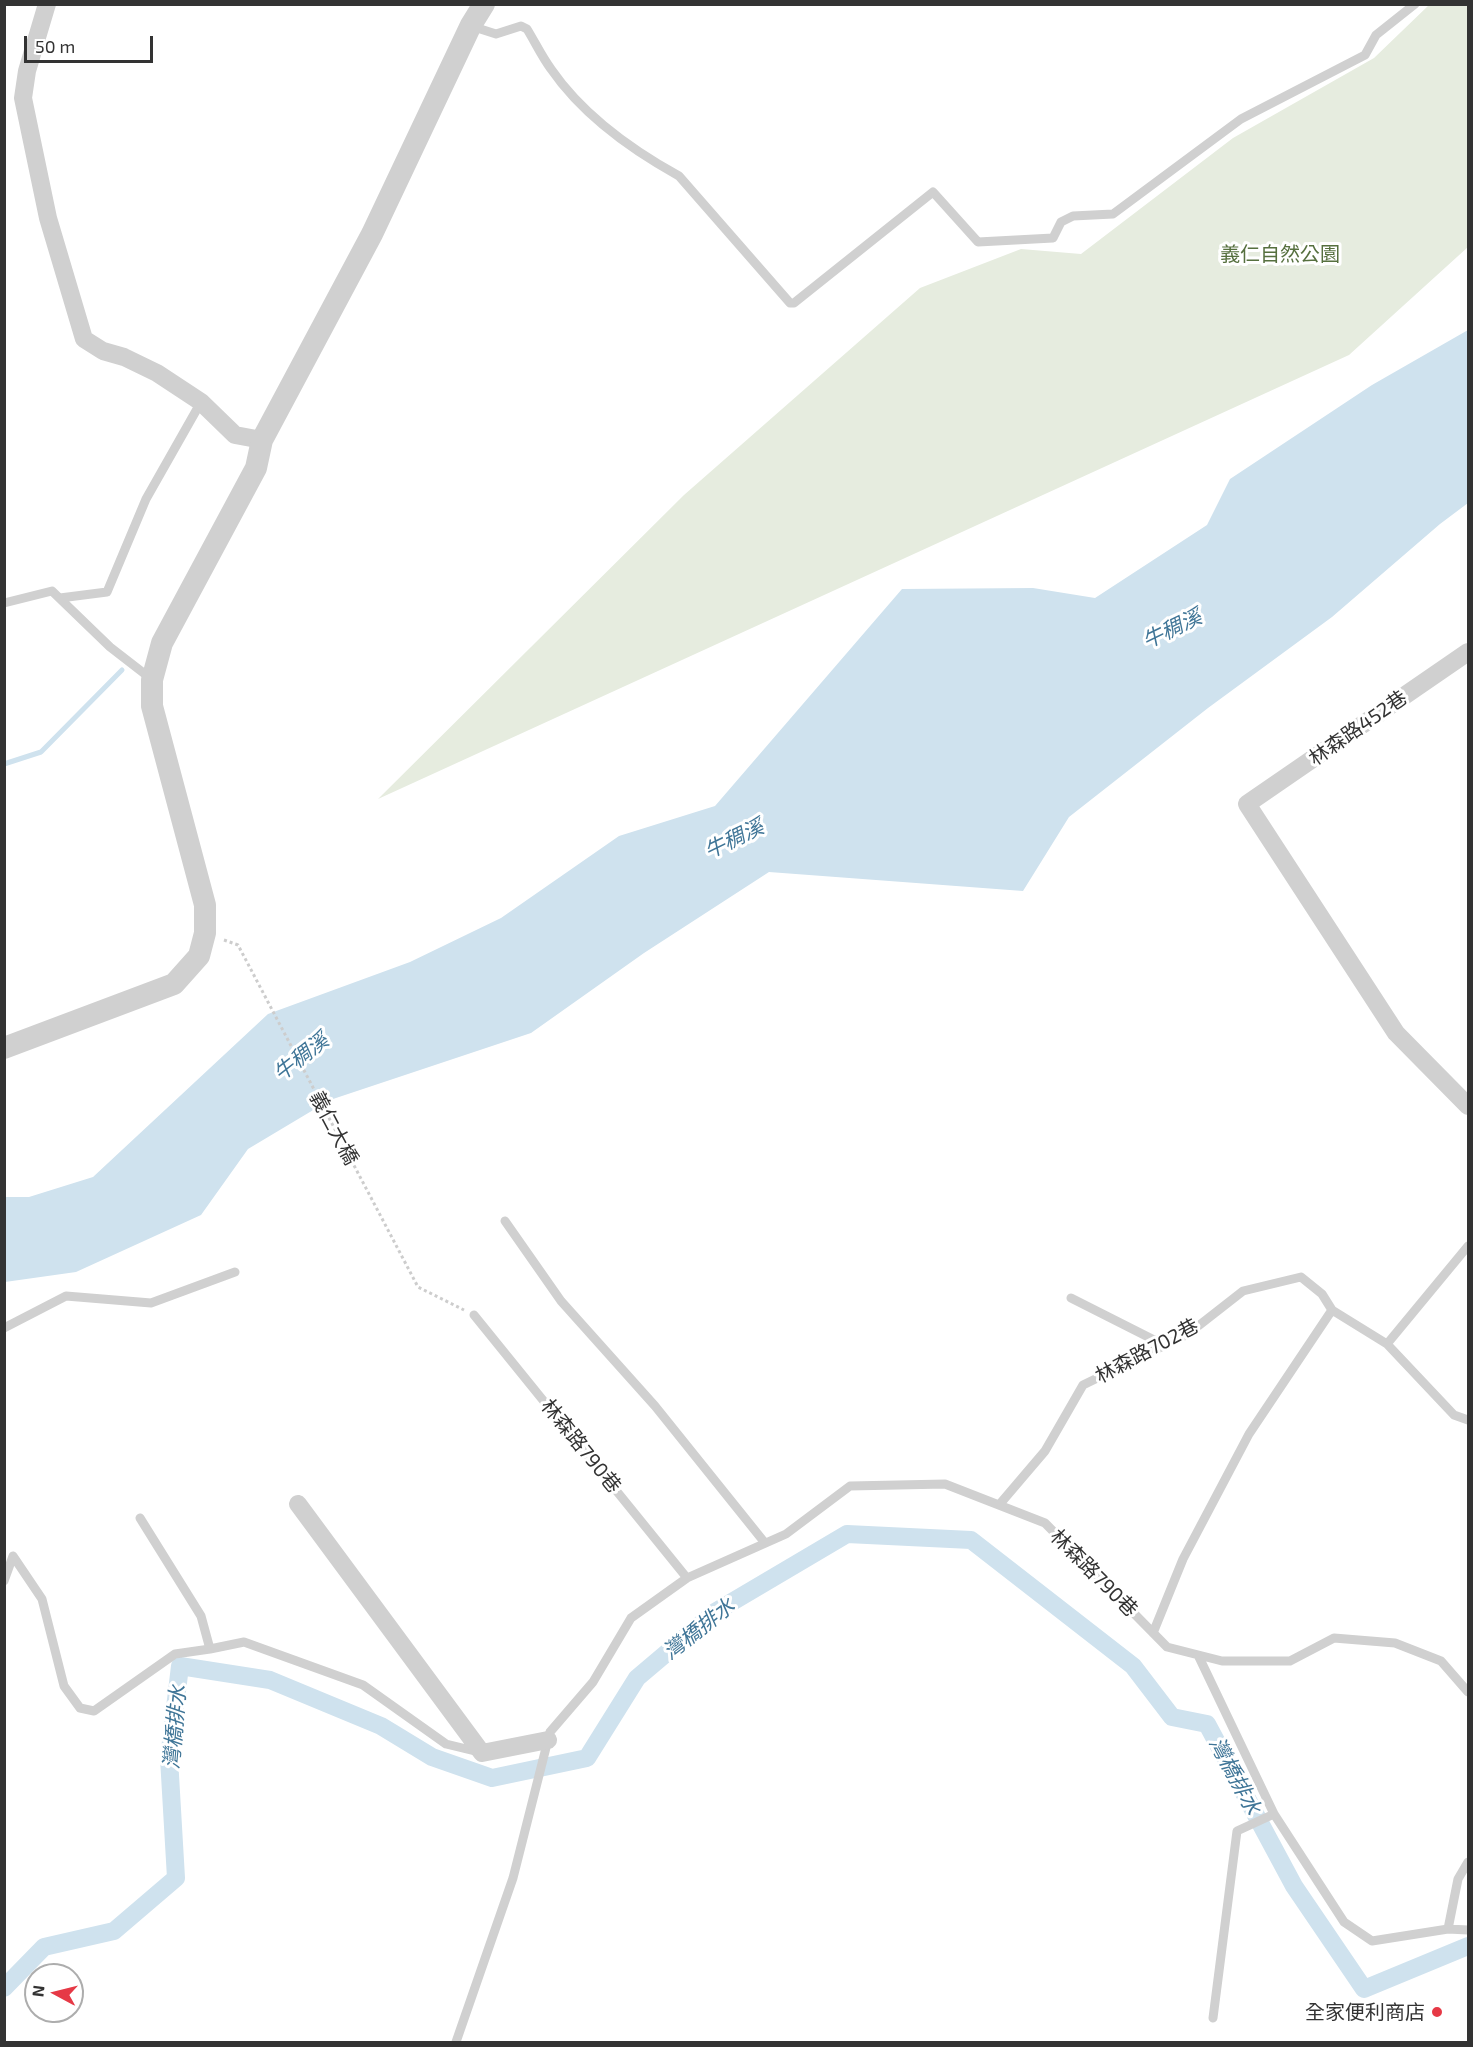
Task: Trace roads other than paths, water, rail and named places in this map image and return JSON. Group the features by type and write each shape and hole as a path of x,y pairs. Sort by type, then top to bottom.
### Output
{"street":[{"path":"47,4 27,71 23,98 48,218 84,339 103,351 124,357 157,373 201,402 235,435 262,440"},
{"path":"4,1047 174,984 199,956 206,933 205,905 152,706 152,680 162,643 256,468 262,440 372,234 471,25 484,4"},
{"name":"林森路452巷","path":"1468,652 1247,804 1396,1033 1468,1106"},
{"path":"298,1504 482,1753 548,1740"}],"lane":[{"path":"471,25 496,34 521,26 527,29 551,70 582,105 657,164 679,177 790,303 794,303 933,192 978,242 1053,238 1061,222 1073,216 1113,214 1241,119 1365,55 1376,35 1415,4"},
{"path":"60,598 107,592 146,499 201,402"},
{"path":"4,603 52,591 110,647 152,680"},
{"path":"505,1221 561,1301 655,1406 765,1543"},
{"path":"1387,1344 1468,1246"},
{"path":"4,1328 66,1296 151,1303 235,1272"},
{"name":"林森路702巷","path":"999,1505 1045,1451 1083,1385 1188,1334 1243,1291 1301,1277 1322,1294 1332,1311 1387,1344 1455,1415 1468,1420"},
{"path":"1071,1298 1164,1345"},
{"path":"1153,1633 1183,1559 1250,1434 1332,1311"},
{"name":"林森路790巷","path":"474,1315 687,1578"},
{"name":"林森路790巷","path":"456,2043 513,1878 550,1732 593,1682 631,1618 687,1578 786,1534 850,1486 945,1484 1045,1523 1167,1647 1222,1661 1290,1661 1334,1638 1395,1643 1442,1661 1468,1692"},
{"path":"140,1518 201,1616 210,1649"},
{"path":"9,1557 42,1599 64,1686 80,1708 94,1711 175,1654 244,1642 363,1685 446,1744 482,1753"},
{"path":"4,1581 9,1557"},
{"path":"1198,1655 1274,1814 1344,1922 1372,1941 1448,1929 1468,1930"},
{"path":"1213,2018 1237,1831 1274,1814"},
{"path":"1448,1929 1458,1879 1468,1862"}],"water":[{"name":"牛稠溪","path":"1468,330 1468,503 1440,524 1332,617 1208,708 1069,817 1023,891 769,872 644,953 531,1033 330,1100 248,1149 201,1215 76,1272 5,1282 5,1197 29,1197 93,1177 268,1014 410,962 501,918 619,836 715,806 902,589 1033,588 1095,598 1207,525 1230,479 1372,385"}],"waterway":[{"path":"4,764 41,752 122,670"},
{"name":"灣橋排水","path":"4,1988 44,1947 114,1931 176,1878 169,1758 180,1666 270,1680 381,1726 432,1757 492,1778 587,1758 637,1678 715,1612 847,1534 971,1540 1133,1666 1172,1717 1207,1724 1294,1886 1364,1989 1468,1946"}],"place":[{"name":"全家便利商店","path":"1437,2012"}],"park label":[{"name":"義仁自然公園","path":"1280,254"}]}
